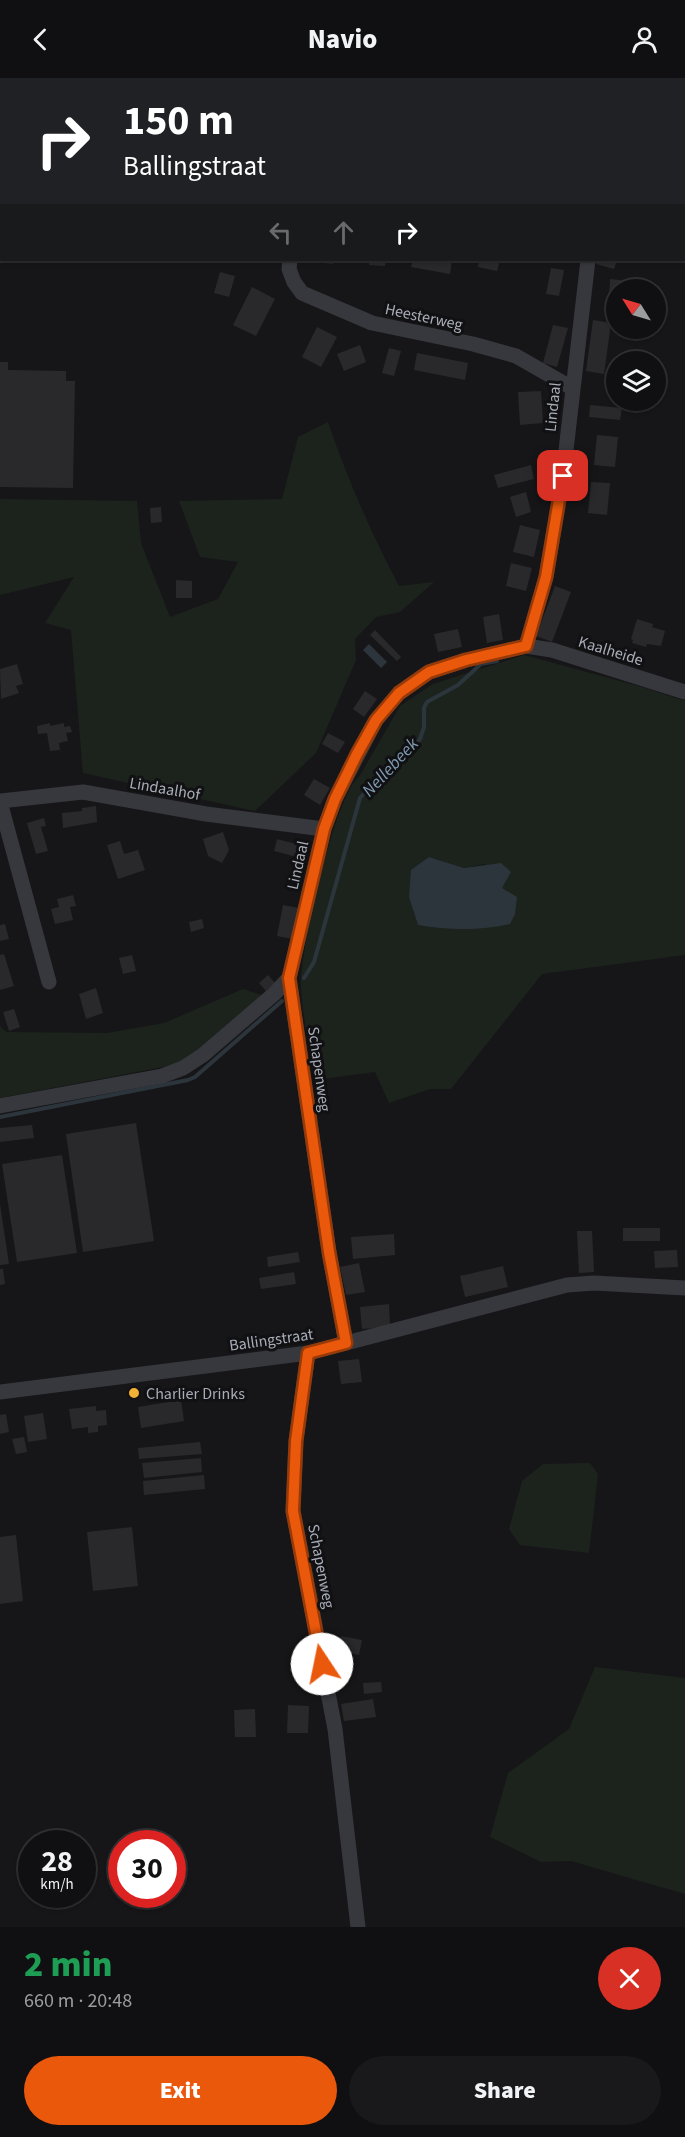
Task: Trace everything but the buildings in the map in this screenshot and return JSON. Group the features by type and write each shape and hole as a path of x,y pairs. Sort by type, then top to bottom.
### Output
{"street":[{"name":"Heesterweg","path":"290,261 289,269 302,293 372,323 473,344 516,356 572,388"},
{"name":"Lindaal","path":"289,978 324,829 335,799 376,720 399,693 429,672 466,660 526,646 546,577 563,476 588,261"},
{"name":"Kaalheide","path":"526,646 552,650 685,692"},
{"name":"Lindaalhof","path":"49,982 0,801 83,792 206,814 324,829"},
{"path":"0,1106 162,1076 183,1068 274,994 289,978"},
{"name":"Schapenweg","path":"289,978 329,1252 346,1343"},
{"name":"Ballingstraat","path":"0,1392 308,1353 567,1285 594,1283 685,1288"},
{"name":"Schapenweg","path":"308,1353 296,1441 293,1511 334,1729 358,1927"}],"shaded area":[{"path":"328,422 360,505 399,586 434,582 400,612 376,617 355,639 356,660 316,753 255,811 83,773 71,630 45,623 74,577 0,595 0,499 137,501 141,543 170,617 218,599 238,562 200,557 179,501 282,499 298,437"},
{"path":"369,644 387,662 381,668 363,650"},
{"path":"524,655 685,701 685,955 542,974 451,1089 430,1089 389,1103 375,1072 314,1080 302,1000 302,970 320,876 340,812 350,790 400,706 433,684","holes":["429,857 464,868 485,864 502,887 418,925 413,910"]},
{"path":"429,857 464,868 501,863 511,872 502,888 517,897 515,914 510,924 464,929 418,925 409,897 411,870"},
{"path":"243,989 265,996 194,1061 0,1098 0,1026 6,1032 107,1033 164,1023"},
{"path":"590,1463 598,1474 589,1553 520,1545 509,1529 522,1481 543,1464"},
{"path":"595,1667 685,1678 685,1894 571,1861 541,1862 490,1837 508,1773 569,1729"}],"waterway":[{"name":"Nellebeek","path":"304,978 314,962 360,798 373,783 409,754 420,739 424,727 424,708 427,702 458,685 481,664 497,661"},
{"name":"Nellebeek","path":"0,1117 188,1080 195,1077 282,1001"}],"place":[{"name":"Charlier Drinks","path":"134,1393"}],"route":[{"path":"322,1664 293,1511 296,1441 308,1353 346,1343 329,1252 289,978 324,829 335,799 376,720 399,693 429,672 466,660 526,646 546,577 563,476"}]}
